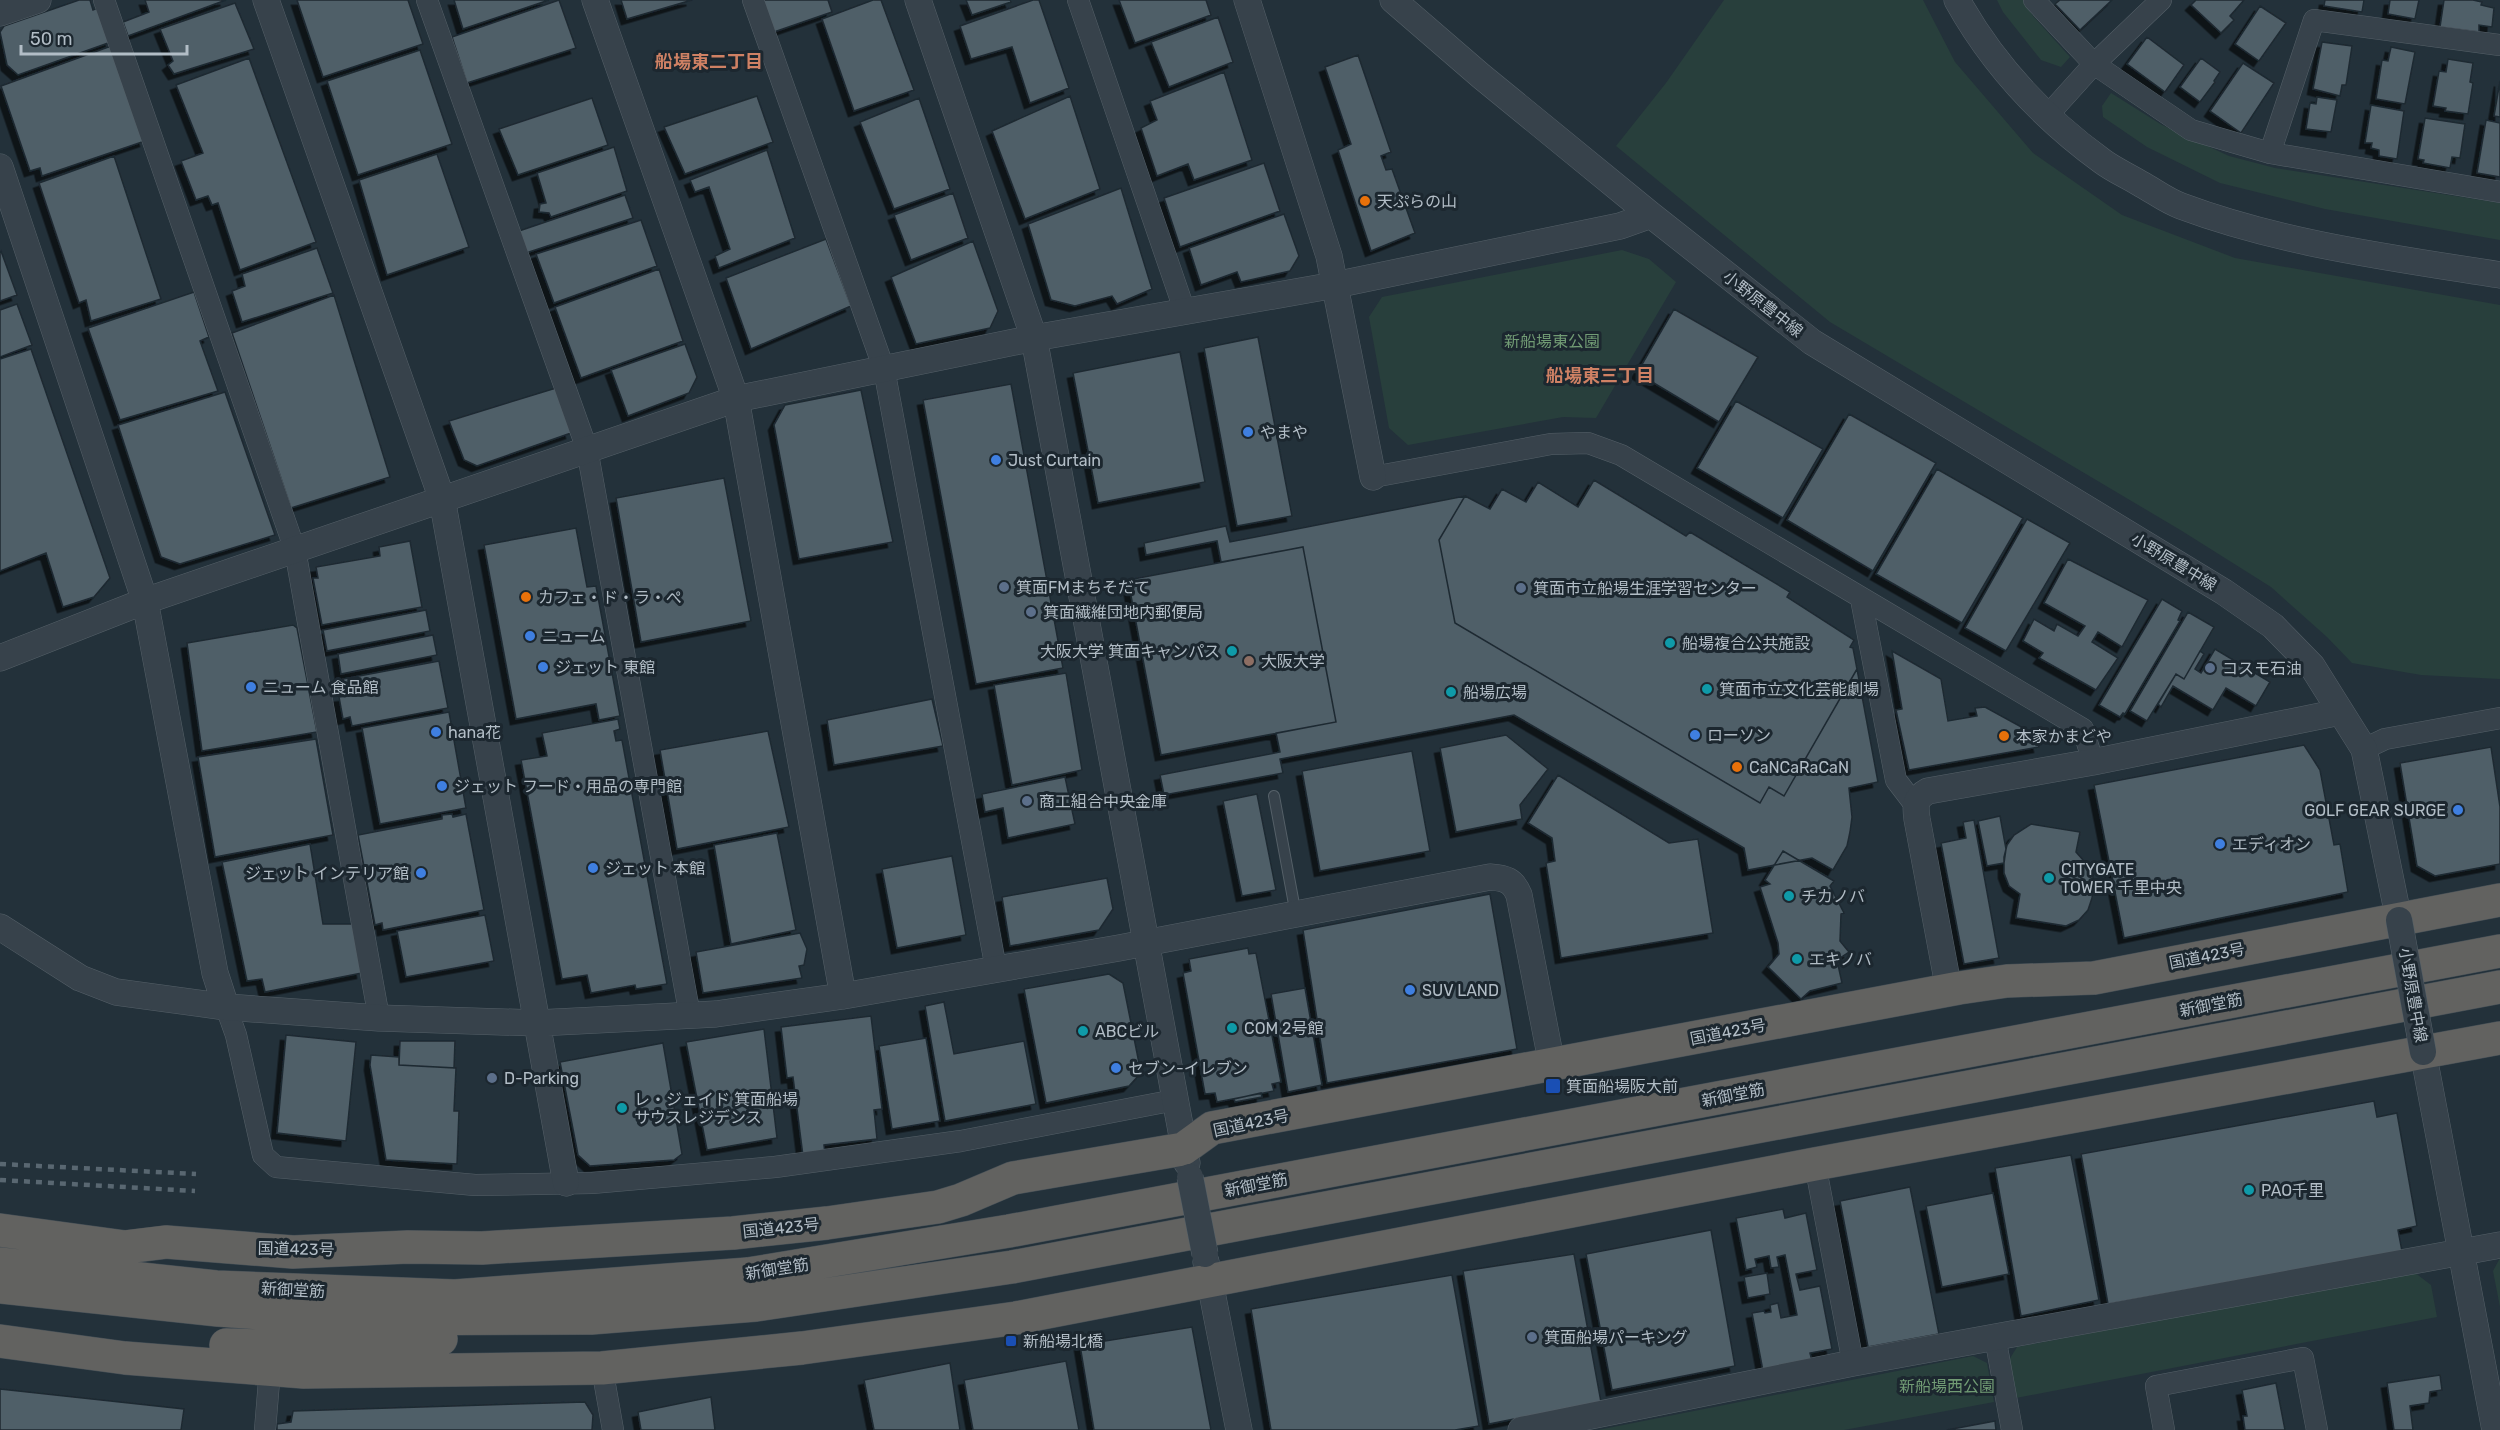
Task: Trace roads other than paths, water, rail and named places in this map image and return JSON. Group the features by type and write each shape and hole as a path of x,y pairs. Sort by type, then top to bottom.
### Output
{"highway":[{"name":"国道423号","path":"0,1230 125,1247 166,1242 293,1252 408,1247 482,1248 733,1233 827,1223 938,1207 1013,1178 1187,1163 1212,1128 1949,990 2007,981 2094,978 2500,900"},
{"name":"新御堂筋","path":"0,1264 216,1287 455,1296 748,1274 1009,1231 2500,951"},
{"name":"新御堂筋","path":"0,1287 185,1307 345,1319 591,1318 756,1305 1012,1267 2500,987"},
{"path":"0,1341 125,1358 304,1372 602,1368 802,1348 1016,1318 1207,1267 1815,1164 2500,1038"},
{"path":"125,1247 180,1256 415,1279 586,1286"},
{"path":"0,1328 129,1342 316,1347 531,1333 591,1318"}],"street":[{"path":"0,13 38,0"},
{"path":"104,0 295,550 379,1018"},
{"path":"266,0 441,499 566,1183"},
{"path":"427,0 587,449 690,1016"},
{"path":"595,0 736,399 843,996"},
{"path":"753,0 884,369 996,969"},
{"path":"918,0 1034,338 1147,942 1174,1100 1239,1430"},
{"path":"1078,0 1185,312"},
{"path":"1247,0 1329,256 1373,477 1551,444 1588,443 1621,455 2083,729 2092,762"},
{"name":"小野原豊中線","path":"1393,0 1651,216 1812,342 2224,592 2273,626 2312,666 2364,749 2399,920 2495,1430"},
{"path":"1957,0 1974,31 2005,72 2048,115 2102,161 2179,205 2271,233 2345,249 2500,275"},
{"path":"2034,0 2094,64 2191,130 2270,153 2500,192"},
{"path":"2048,115 2094,64 2161,0"},
{"path":"2270,153 2314,20 2500,45"},
{"path":"0,166 145,601 215,973 236,1035 263,1155 276,1167 475,1185 566,1183 776,1167 961,1141 1174,1100"},
{"path":"2,652 736,399 1034,338 1335,285 1620,226 1651,216"},
{"path":"1861,599 1896,780 1915,806 1949,990"},
{"path":"1915,806 1919,796 1928,792 2092,762 2340,712"},
{"path":"2364,749 2385,739 2500,718"},
{"path":"0,927 80,978 116,992 226,1007 379,1018 537,1023 716,1014 843,996 1296,915 1490,877 1504,878 1515,884 1519,895 1552,1065"},
{"path":"1815,1164 1853,1363"},
{"path":"1521,1430 1853,1363 2500,1245"},
{"path":"1995,1337 2012,1430"},
{"path":"2164,1430 2156,1386 2302,1359 2317,1430"},
{"path":"602,1368 613,1430"},
{"path":"265,1430 270,1369"}],"lane":[{"path":"1275,796 1296,915"}],"railway":[{"path":"0,1164 196,1174"},
{"path":"0,1180 195,1191"}],"place":[{"name":"天ぷらの山","path":"1365,201"},
{"name":"やまや","path":"1248,432"},
{"name":"Just Curtain","path":"996,460"},
{"name":"箕面FMまちそだて","path":"1004,587"},
{"name":"箕面市立船場生涯学習センター","path":"1521,588"},
{"name":"カフェ・ド・ラ・ぺ","path":"526,597"},
{"name":"箕面繊維団地内郵便局","path":"1031,612"},
{"name":"ニューム","path":"530,636"},
{"name":"船場複合公共施設","path":"1670,643"},
{"name":"大阪大学 箕面キャンパス","path":"1232,651"},
{"name":"大阪大学","path":"1249,661"},
{"name":"ジェット 東館","path":"543,667"},
{"name":"コスモ石油","path":"2210,668"},
{"name":"ニューム 食品館","path":"251,687"},
{"name":"箕面市立文化芸能劇場","path":"1707,689"},
{"name":"船場広場","path":"1451,692"},
{"name":"hana花","path":"436,732"},
{"name":"ローソン","path":"1695,735"},
{"name":"本家かまどや","path":"2004,736"},
{"name":"CaNCaRaCaN","path":"1737,767"},
{"name":"ジェット フード・用品の専門館","path":"442,786"},
{"name":"商工組合中央金庫","path":"1027,801"},
{"name":"GOLF GEAR SURGE","path":"2458,810"},
{"name":"エディオン","path":"2220,844"},
{"name":"ジェット 本館","path":"593,868"},
{"name":"ジェット インテリア館","path":"421,873"},
{"name":"CITYGATE TOWER 千里中央","path":"2049,878"},
{"name":"チカノバ","path":"1789,896"},
{"name":"エキノバ","path":"1797,959"},
{"name":"SUV LAND","path":"1410,990"},
{"name":"COM 2号館","path":"1232,1028"},
{"name":"ABCビル","path":"1083,1031"},
{"name":"セブン-イレブン","path":"1116,1068"},
{"name":"D-Parking","path":"492,1078"},
{"name":"箕面船場阪大前","path":"1553,1086"},
{"name":"レ・ジェイド 箕面船場 サウスレジデンス","path":"622,1108"},
{"name":"PAO千里","path":"2249,1190"},
{"name":"箕面船場パーキング","path":"1532,1337"},
{"name":"新船場北橋","path":"1011,1341"}],"district":[{"name":"船場東二丁目","path":"709,62"},
{"name":"船場東三丁目","path":"1600,376"}],"park label":[{"name":"新船場東公園","path":"1552,341"},
{"name":"新船場西公園","path":"1947,1386"}]}
